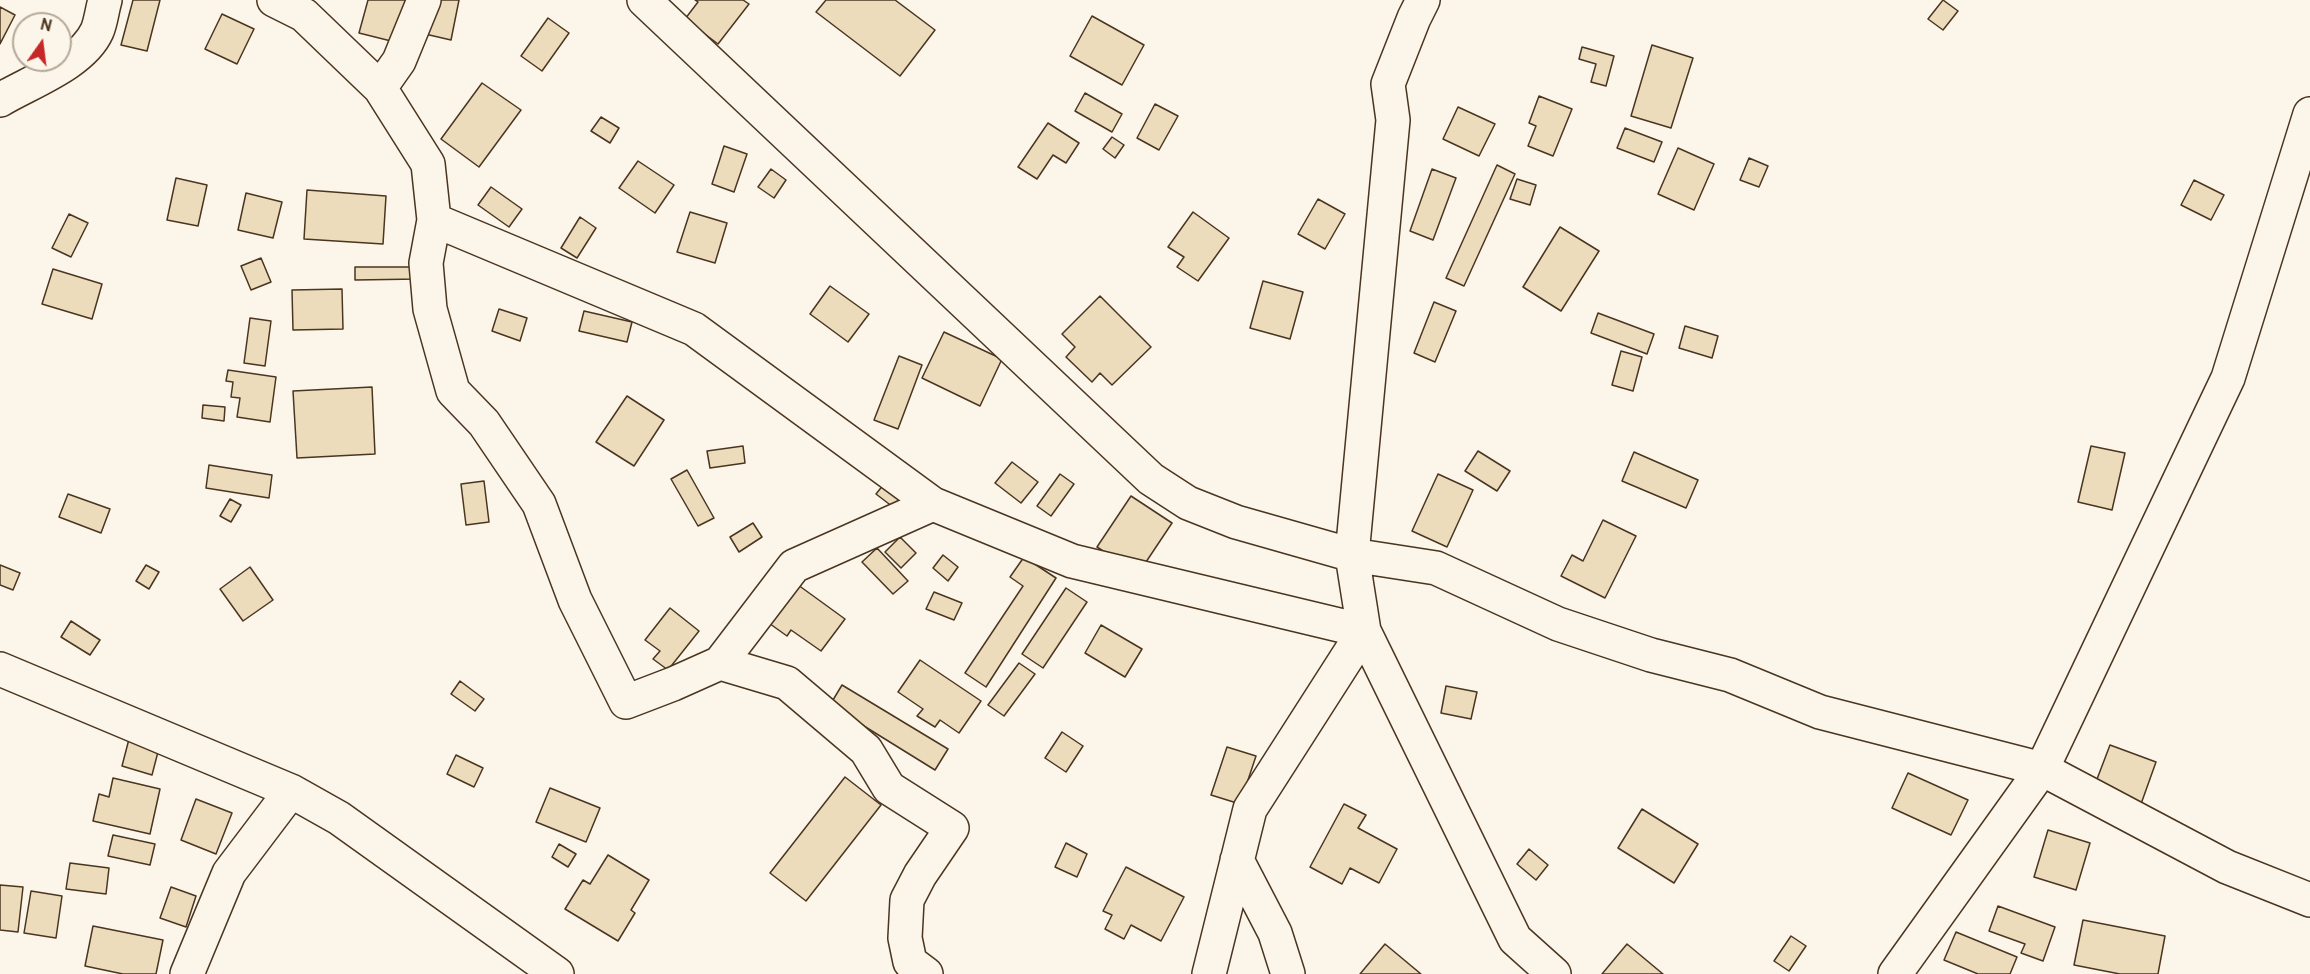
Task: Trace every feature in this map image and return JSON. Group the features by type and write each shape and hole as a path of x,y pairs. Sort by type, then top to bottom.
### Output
{"street":[{"path":"0,100 71,62 85,49 96,32 105,0"},
{"path":"274,0 304,15 380,88 428,164 434,220 426,263 430,309 453,391 484,423 539,504 575,600 626,702 720,663 794,566 933,504"},
{"path":"380,88 399,61 424,0"},
{"path":"644,0 1151,479 1188,503 1236,522 1352,555 1436,568 1558,624 1651,656 1730,675 1820,712 2042,769 2227,867 2310,900"},
{"path":"1423,0 1388,84 1393,120 1352,555 1364,631 1515,939 1554,974"},
{"path":"1895,974 2042,769 2228,378 2310,114"},
{"path":"434,220 694,329 933,504 1072,561 1364,631"},
{"path":"1209,974 1251,809 1364,631"},
{"path":"720,663 787,683 866,750 889,788 952,828 920,875 907,900 905,938 910,962 926,974"},
{"path":"0,669 291,790 339,818 557,974"},
{"path":"187,974 229,873 291,790"},
{"path":"1237,860 1275,933 1288,974"}],"building":[{"path":"133,0 160,0 147,51 121,45"},
{"path":"368,0 407,0 395,42 359,33"},
{"path":"433,0 459,0 451,40 425,34"},
{"path":"695,0 743,0 749,4 718,44 685,19 698,2"},
{"path":"826,0 895,0 935,30 900,76 816,12"},
{"path":"1943,0 1958,11 1943,30 1928,19"},
{"path":"0,7 12,13 12,21 0,44"},
{"path":"222,14 254,29 237,64 205,49"},
{"path":"1092,16 1144,45 1122,85 1070,56"},
{"path":"548,18 569,33 542,71 521,56"},
{"path":"1652,45 1693,58 1671,128 1631,116"},
{"path":"1582,47 1614,56 1606,86 1591,82 1596,64 1579,59"},
{"path":"482,83 521,110 479,167 441,139"},
{"path":"1085,93 1122,114 1112,132 1075,111"},
{"path":"1539,96 1572,109 1553,156 1528,146 1536,126 1529,123"},
{"path":"1155,104 1178,116 1159,150 1137,138"},
{"path":"1458,107 1495,124 1479,156 1443,139"},
{"path":"601,117 619,128 610,143 591,131"},
{"path":"1048,123 1079,143 1066,163 1053,155 1037,179 1018,167"},
{"path":"1625,128 1662,142 1654,162 1617,148"},
{"path":"1112,137 1124,145 1115,158 1103,149"},
{"path":"724,146 747,154 734,192 712,184"},
{"path":"1678,148 1714,164 1694,210 1658,194"},
{"path":"1749,158 1768,166 1759,187 1740,180"},
{"path":"638,161 674,185 655,213 619,188"},
{"path":"1497,165 1515,174 1464,286 1446,278"},
{"path":"771,169 786,180 774,198 758,187"},
{"path":"1432,169 1456,178 1433,240 1410,231"},
{"path":"176,178 207,185 198,226 167,220"},
{"path":"1517,179 1536,185 1530,205 1510,199"},
{"path":"2194,180 2224,195 2211,220 2181,205"},
{"path":"491,187 522,209 509,227 478,205"},
{"path":"307,190 386,196 383,244 304,239"},
{"path":"246,193 282,202 273,238 238,230"},
{"path":"1318,199 1345,214 1325,249 1298,234"},
{"path":"690,212 727,223 715,263 677,252"},
{"path":"1193,212 1229,238 1198,281 1177,267 1184,257 1168,247"},
{"path":"69,214 88,223 71,257 52,248"},
{"path":"580,217 596,228 577,258 561,248"},
{"path":"1560,227 1599,251 1561,311 1523,287"},
{"path":"261,258 271,282 251,290 241,266"},
{"path":"355,267 419,267 419,279 355,280"},
{"path":"53,269 102,284 92,319 42,304"},
{"path":"1263,281 1303,292 1290,339 1250,328"},
{"path":"830,286 869,314 848,342 810,314"},
{"path":"342,289 343,329 293,330 292,290"},
{"path":"1100,296 1151,347 1112,385 1100,373 1092,382 1066,357 1075,347 1062,334"},
{"path":"1434,302 1456,311 1435,362 1414,353"},
{"path":"499,309 527,318 520,341 492,331"},
{"path":"584,311 632,322 627,342 579,331"},
{"path":"1598,313 1654,334 1647,354 1591,333"},
{"path":"250,318 271,321 265,366 244,363"},
{"path":"1685,326 1718,336 1712,358 1679,348"},
{"path":"944,332 1002,359 980,406 922,378"},
{"path":"1621,351 1642,357 1633,391 1612,385"},
{"path":"899,356 922,365 898,429 874,420"},
{"path":"228,370 276,377 270,422 237,417 240,398 231,397 233,382 226,381"},
{"path":"372,387 375,454 297,458 293,391"},
{"path":"627,396 664,420 634,466 596,442"},
{"path":"203,405 225,407 224,421 202,418"},
{"path":"743,446 745,463 710,468 707,451"},
{"path":"2091,446 2125,453 2112,510 2078,502"},
{"path":"1478,451 1510,471 1497,491 1465,471"},
{"path":"1634,452 1698,480 1686,508 1622,481"},
{"path":"1012,462 1038,482 1021,503 995,483"},
{"path":"209,465 272,475 269,498 206,488"},
{"path":"687,470 714,518 698,526 671,479"},
{"path":"1060,474 1074,484 1051,516 1037,506"},
{"path":"1438,474 1473,490 1447,547 1412,531"},
{"path":"888,479 905,493 893,507 876,494"},
{"path":"484,481 489,522 466,525 461,484"},
{"path":"68,494 110,509 101,533 59,517"},
{"path":"1131,496 1172,523 1138,574 1097,547"},
{"path":"230,499 241,505 231,522 220,516"},
{"path":"1603,520 1636,536 1605,598 1561,576 1572,555 1583,561"},
{"path":"753,523 762,537 739,552 730,537"},
{"path":"900,537 916,553 901,568 885,552"},
{"path":"877,548 908,581 893,594 862,562"},
{"path":"943,555 958,567 948,581 933,568"},
{"path":"1024,557 1056,578 986,687 965,673 1023,586 1010,577"},
{"path":"0,565 20,573 13,590 0,585"},
{"path":"146,565 159,572 149,589 136,581"},
{"path":"250,567 273,600 243,621 220,589"},
{"path":"794,582 845,619 821,651 791,630 787,636 766,621"},
{"path":"1066,588 1087,602 1043,668 1022,654"},
{"path":"934,592 962,603 954,620 926,609"},
{"path":"670,608 699,631 668,670 653,659 660,651 645,640"},
{"path":"71,621 100,640 90,655 61,637"},
{"path":"1101,625 1142,649 1125,677 1085,653"},
{"path":"920,660 981,701 959,733 940,720 935,727 917,716 923,709 898,692"},
{"path":"1019,663 1035,674 1004,716 988,705"},
{"path":"460,681 484,699 475,711 451,694"},
{"path":"842,685 948,749 935,770 830,705"},
{"path":"1446,686 1477,692 1471,719 1441,713"},
{"path":"1062,732 1083,746 1066,772 1045,758"},
{"path":"129,739 159,748 152,775 122,766"},
{"path":"2110,745 2156,762 2141,804 2094,787"},
{"path":"1227,747 1256,756 1240,804 1211,795"},
{"path":"456,755 483,768 474,787 447,774"},
{"path":"1908,773 1968,800 1951,835 1892,808"},
{"path":"845,777 881,805 806,901 770,873"},
{"path":"113,778 160,789 150,834 93,821 99,794 109,797"},
{"path":"550,788 600,808 586,842 536,822"},
{"path":"196,799 232,813 216,854 181,840"},
{"path":"1344,804 1366,815 1358,828 1397,849 1379,883 1350,868 1342,884 1310,867"},
{"path":"1642,809 1698,844 1674,883 1618,848"},
{"path":"2048,830 2090,843 2076,890 2034,877"},
{"path":"113,835 155,844 150,865 108,856"},
{"path":"1066,843 1087,854 1077,877 1055,867"},
{"path":"559,844 576,854 568,867 552,857"},
{"path":"1529,849 1548,865 1536,880 1517,864"},
{"path":"608,855 649,880 631,910 635,913 618,941 565,909 583,880 590,884"},
{"path":"70,863 109,868 106,894 66,889"},
{"path":"1126,867 1184,897 1161,941 1131,925 1124,939 1105,929 1112,915 1103,911"},
{"path":"0,885 23,887 18,932 0,930"},
{"path":"171,887 196,896 186,927 160,918"},
{"path":"31,891 62,896 56,938 24,933"},
{"path":"1998,906 2055,927 2043,961 2021,953 2025,944 1989,931"},
{"path":"2083,920 2165,936 2158,974 2120,974 2074,965"},
{"path":"93,926 163,940 156,974 123,974 85,966"},
{"path":"1956,932 2017,957 2010,974 1978,974 1944,960"},
{"path":"1791,936 1806,946 1789,971 1774,961"},
{"path":"1385,944 1421,974 1360,974"},
{"path":"1627,944 1663,974 1602,974"}]}
